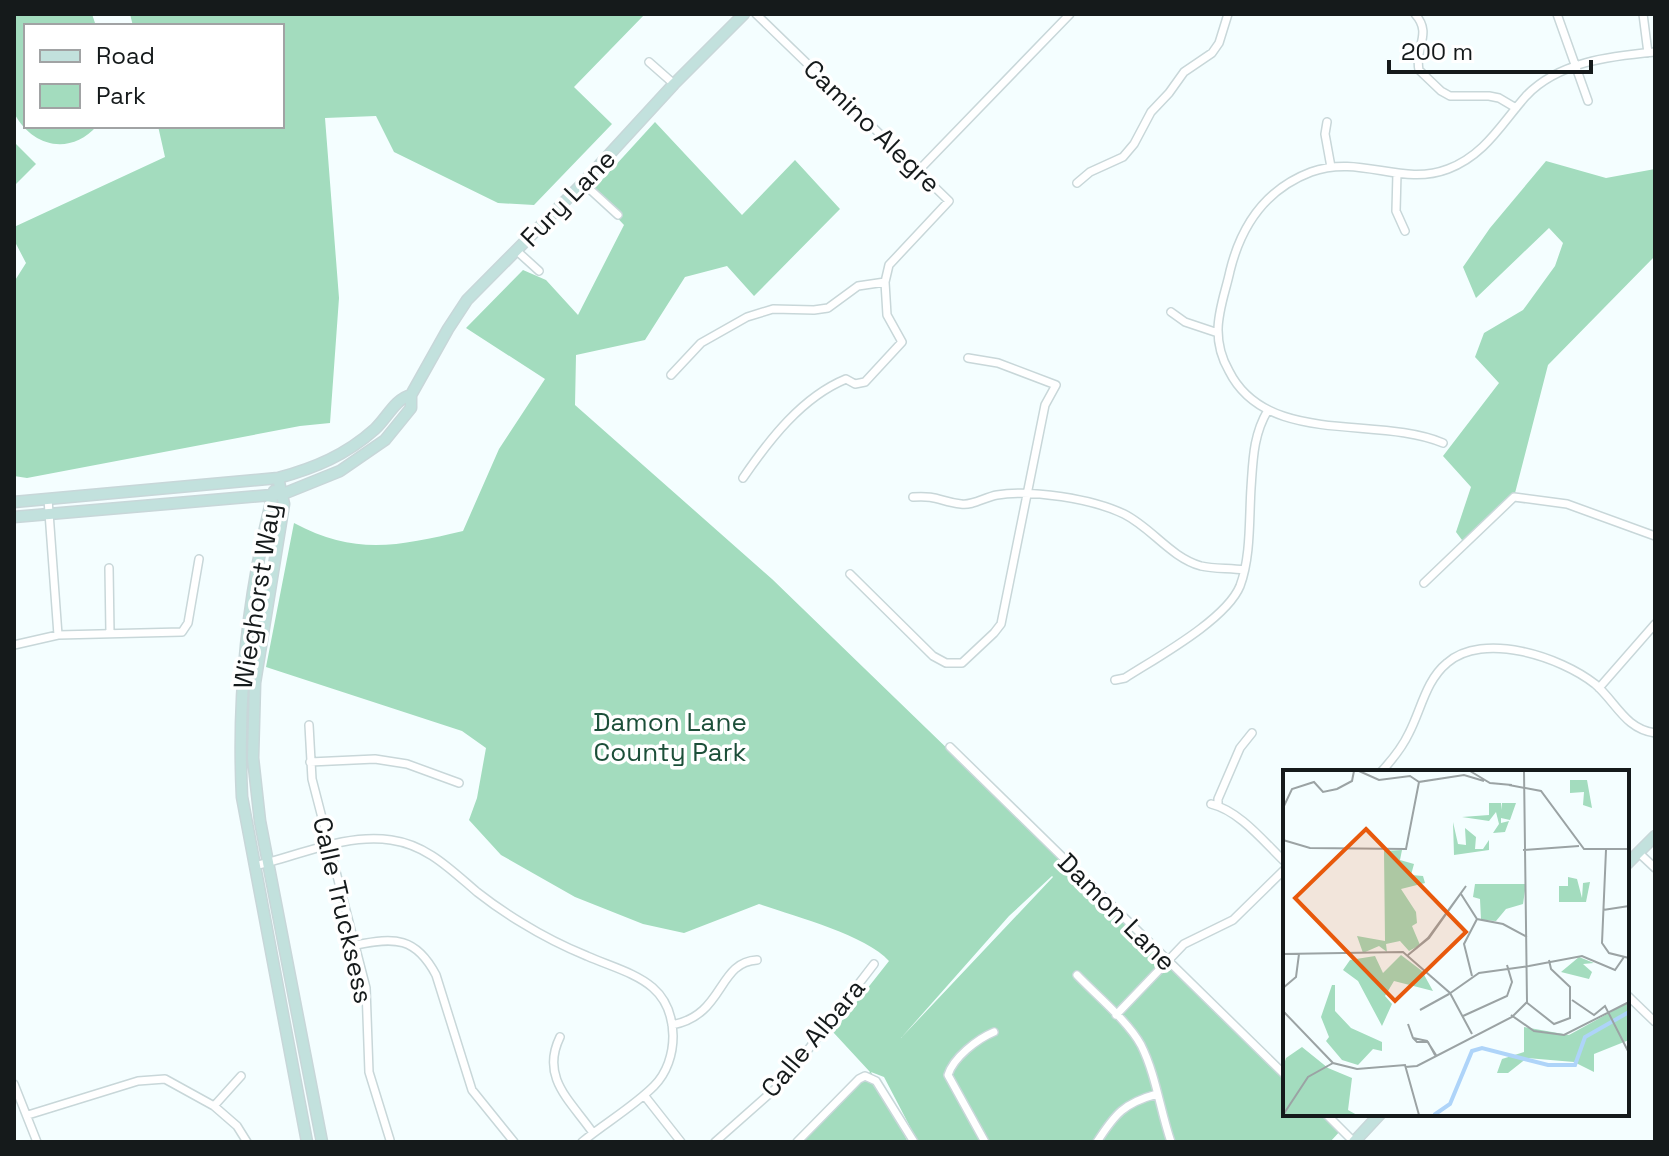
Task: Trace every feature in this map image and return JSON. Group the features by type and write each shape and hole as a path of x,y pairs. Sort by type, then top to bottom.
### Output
{"street":[{"path":"726,14 740,18"},
{"name":"Camino Alegre","path":"756,14 949,201 889,265 885,282"},
{"path":"919,170 1070,14"},
{"path":"1077,183 1090,172 1123,157 1134,144 1151,112 1184,72 1212,53 1219,43 1228,14"},
{"path":"1415,14 1424,32 1418,51 1419,70 1441,91 1450,96 1499,98 1516,108"},
{"path":"1557,14 1588,101"},
{"path":"1443,443 1410,433 1298,420 1268,410 1248,397 1236,383 1223,358 1218,333 1233,257 1251,220 1264,203 1290,182 1331,167 1357,165 1423,175 1462,163 1486,145 1541,83 1576,64 1652,52 1643,14"},
{"name":"Fury Lane","path":"14,517 278,494 340,471 385,440 411,408 411,395 467,300 740,18"},
{"path":"649,62 674,84"},
{"path":"1327,122 1325,134 1331,167"},
{"path":"1397,173 1396,211 1405,231"},
{"path":"583,183 618,215"},
{"path":"517,251 539,271"},
{"path":"671,375 701,343 747,317 773,309 828,308 858,286 885,282 887,315 902,342 865,382 855,384 846,379 832,385 796,413 761,451 743,478"},
{"path":"1171,312 1185,322 1218,333"},
{"path":"850,574 933,656 946,663 962,663 1001,624 1045,405 1056,385 998,363 968,358"},
{"name":"Fury Lane","path":"14,502 278,478 301,472 346,452 377,428 401,398 411,395"},
{"path":"1115,680 1125,678 1224,610 1237,592 1244,570 1255,437 1268,410"},
{"name":"Wieghorst Way","path":"278,478 255,683 253,758 260,821 322,1142"},
{"name":"Wieghorst Way","path":"278,494 256,581 241,684 239,741 242,797 307,1142"},
{"path":"913,497 933,496 964,505 995,495 1026,494 1071,499 1123,514 1186,559 1202,566 1244,570"},
{"path":"1424,583 1514,497 1567,504 1655,536"},
{"path":"48,499 58,635"},
{"path":"14,643 58,635 182,632 188,623 199,559"},
{"path":"109,568 110,633"},
{"path":"1599,688 1655,624"},
{"path":"1383,770 1401,747 1440,670 1454,657 1488,647 1522,652 1565,666 1599,688 1629,722 1655,733"},
{"name":"Calle Trucksess","path":"309,725 310,762 356,945 368,1013 369,1072 390,1140"},
{"path":"1252,733 1240,748 1214,805 1247,826 1283,860"},
{"name":"Damon Lane","path":"950,747 1283,1073"},
{"path":"310,762 375,759 407,764 459,783"},
{"path":"1629,862 1655,836"},
{"path":"254,866 375,838 403,842 427,851 480,894 524,924 560,944 645,980 665,1002 672,1025 673,1041 668,1065 656,1085 582,1142"},
{"path":"1639,853 1655,868"},
{"path":"1116,1015 1190,940 1233,920 1283,871"},
{"path":"356,945 379,940 403,941 427,959 436,975 472,1090 514,1142"},
{"path":"672,1025 703,1012 717,996 732,970 744,962 757,960"},
{"name":"Calle Albara","path":"715,1142 784,1081 874,964"},
{"path":"1077,975 1140,1042 1154,1075 1171,1142"},
{"path":"1629,997 1655,1022"},
{"path":"985,1142 948,1075 951,1066 982,1037 994,1032"},
{"path":"560,1037 553,1054 553,1074 593,1133"},
{"path":"214,1106 241,1076"},
{"path":"797,1142 856,1081 865,1076 876,1081 914,1142"},
{"path":"28,1115 150,1078 165,1079 214,1106 237,1126 247,1142"},
{"path":"14,1084 37,1142"},
{"path":"1097,1142 1111,1120 1127,1105 1157,1094"},
{"path":"644,1095 681,1142"},
{"path":"1328,1116 1354,1142 1378,1116"}],"green space":[{"path":"14,14 92,14 95,24 24,24 24,127 14,113"},
{"path":"130,14 645,14 574,87 612,124 534,205 498,203 394,152 376,116 325,118 339,298 330,423 300,426 27,478 14,476 14,282 26,263 14,240 14,227 165,157 158,128 284,128 284,24 132,24"},
{"name":"Damon Lane County Park","path":"655,122 742,215 795,160 840,209 754,296 727,266 685,277 645,340 576,355 575,405 772,579 1064,865 1283,1073 1283,1116 1328,1116 1342,1129 1330,1142 918,1142 884,1077 871,1072 908,1142 802,1142 870,1072 833,1032 889,961 847,935 759,904 684,933 643,924 575,897 501,855 469,820 477,798 486,748 462,731 266,667 294,523 337,540 377,545 418,541 463,531 499,449 545,379 466,328 523,270 546,280 578,315 624,225 592,191","holes":["1052,876 1053,877 901,1038 1009,916"]},
{"path":"25,128 95,128 75,141 64,144 52,144"},
{"path":"14,142 36,164 14,186"},
{"path":"1546,161 1606,178 1655,169 1655,256 1548,365 1514,497 1465,544 1456,532 1471,487 1443,456 1499,383 1475,357 1484,333 1523,310 1555,266 1563,243 1549,228 1476,298 1463,267 1490,228"}]}
